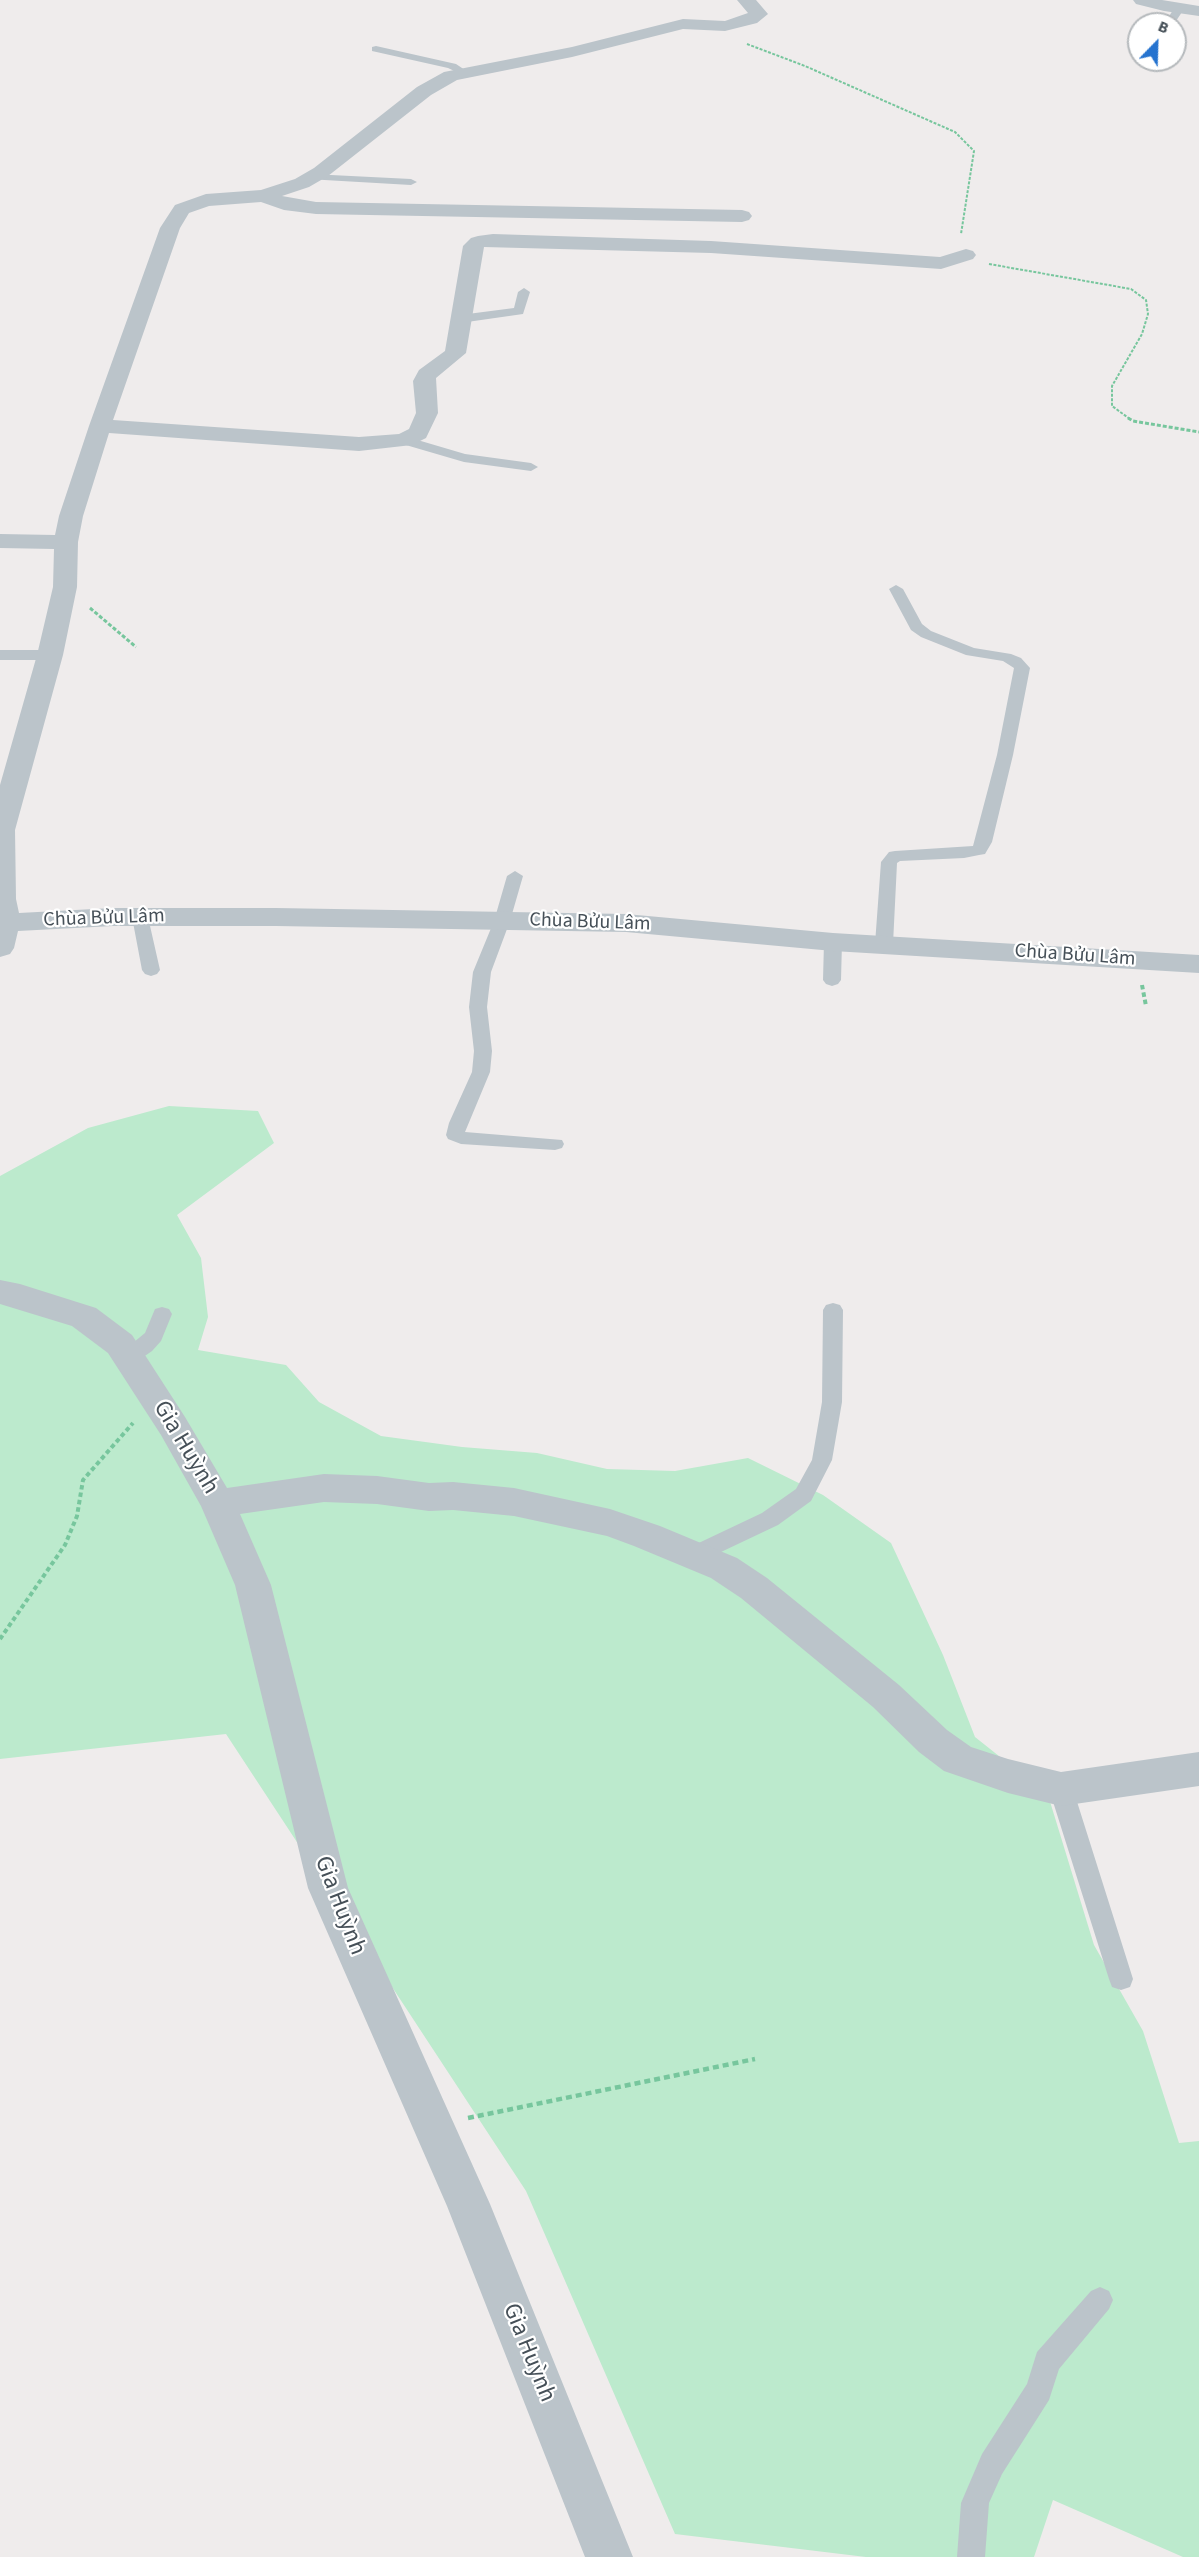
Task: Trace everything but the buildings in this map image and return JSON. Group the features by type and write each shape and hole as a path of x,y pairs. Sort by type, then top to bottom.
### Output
{"street":[{"path":"2,936 2,830 50,655 64,586 66,542 71,516 100,426 170,228 183,209 206,200 263,196 311,177 424,92 451,75 572,52 683,24 725,26 751,19 759,14 746,0"},
{"path":"1142,0 1179,9 1199,11"},
{"path":"263,196 284,204 316,208 742,216"},
{"path":"100,426 359,444 404,440 418,433 427,413 424,381 439,364 455,353 473,246 478,242 492,240 711,247 941,263 966,255"},
{"path":"0,542 66,542"},
{"name":"Chùa Bửu Lâm","path":"2,936 49,919 140,917 626,923 833,942 1199,964"},
{"name":"Gia Huỳnh","path":"0,1292 20,1296 84,1317 120,1344 218,1503 252,1585 328,1888 472,2215 609,2557"},
{"path":"218,1503 324,1488 377,1490 429,1497 453,1496 505,1501 610,1523 724,1568 754,1588 886,1696 933,1741 958,1759 1008,1776 1061,1789 1199,1769"}],"lane":[{"path":"376,49 452,66 463,72"},
{"path":"311,177 411,182"},
{"path":"460,319 519,311 524,292"},
{"path":"404,440 464,458 531,467"},
{"path":"884,944 889,862 896,856 971,852 979,850 984,842 1005,755 1022,668 1016,661 1006,657 971,652 926,634 916,627 896,589"},
{"path":"0,655 50,655"},
{"path":"515,876 502,921 482,972 478,1007 483,1051 481,1072 458,1123 455,1135 461,1138 555,1144"},
{"path":"140,917 151,970"},
{"path":"832,980 833,942"},
{"path":"694,1555 770,1519 804,1495 822,1460 832,1402 833,1310"},
{"path":"129,1357 145,1346 154,1336 162,1314"},
{"path":"1061,1789 1121,1979"},
{"path":"970,2557 975,2503 992,2464 1039,2390 1047,2362 1100,2300"}],"path":[{"path":"725,26 746,43 805,66 955,132 974,152 960,242 966,255 988,264 1030,273 1131,289 1146,300 1148,314 1142,334 1112,386 1112,406 1133,421 1199,432"},
{"path":"64,586 136,647"},
{"path":"0,1639 65,1545 77,1516 83,1480 154,1397"},
{"path":"433,2126 755,2059"}],"green space":[{"path":"169,1106 258,1111 274,1143 177,1215 201,1258 208,1317 198,1350 286,1365 319,1402 381,1436 462,1447 537,1453 607,1469 675,1471 748,1458 823,1495 891,1543 943,1655 975,1737 1048,1795 1094,1945 1143,2031 1179,2143 1199,2141 1199,2557 1183,2557 1053,2500 1034,2557 866,2557 675,2534 526,2191 226,1734 0,1759 0,1176 88,1128"}]}
